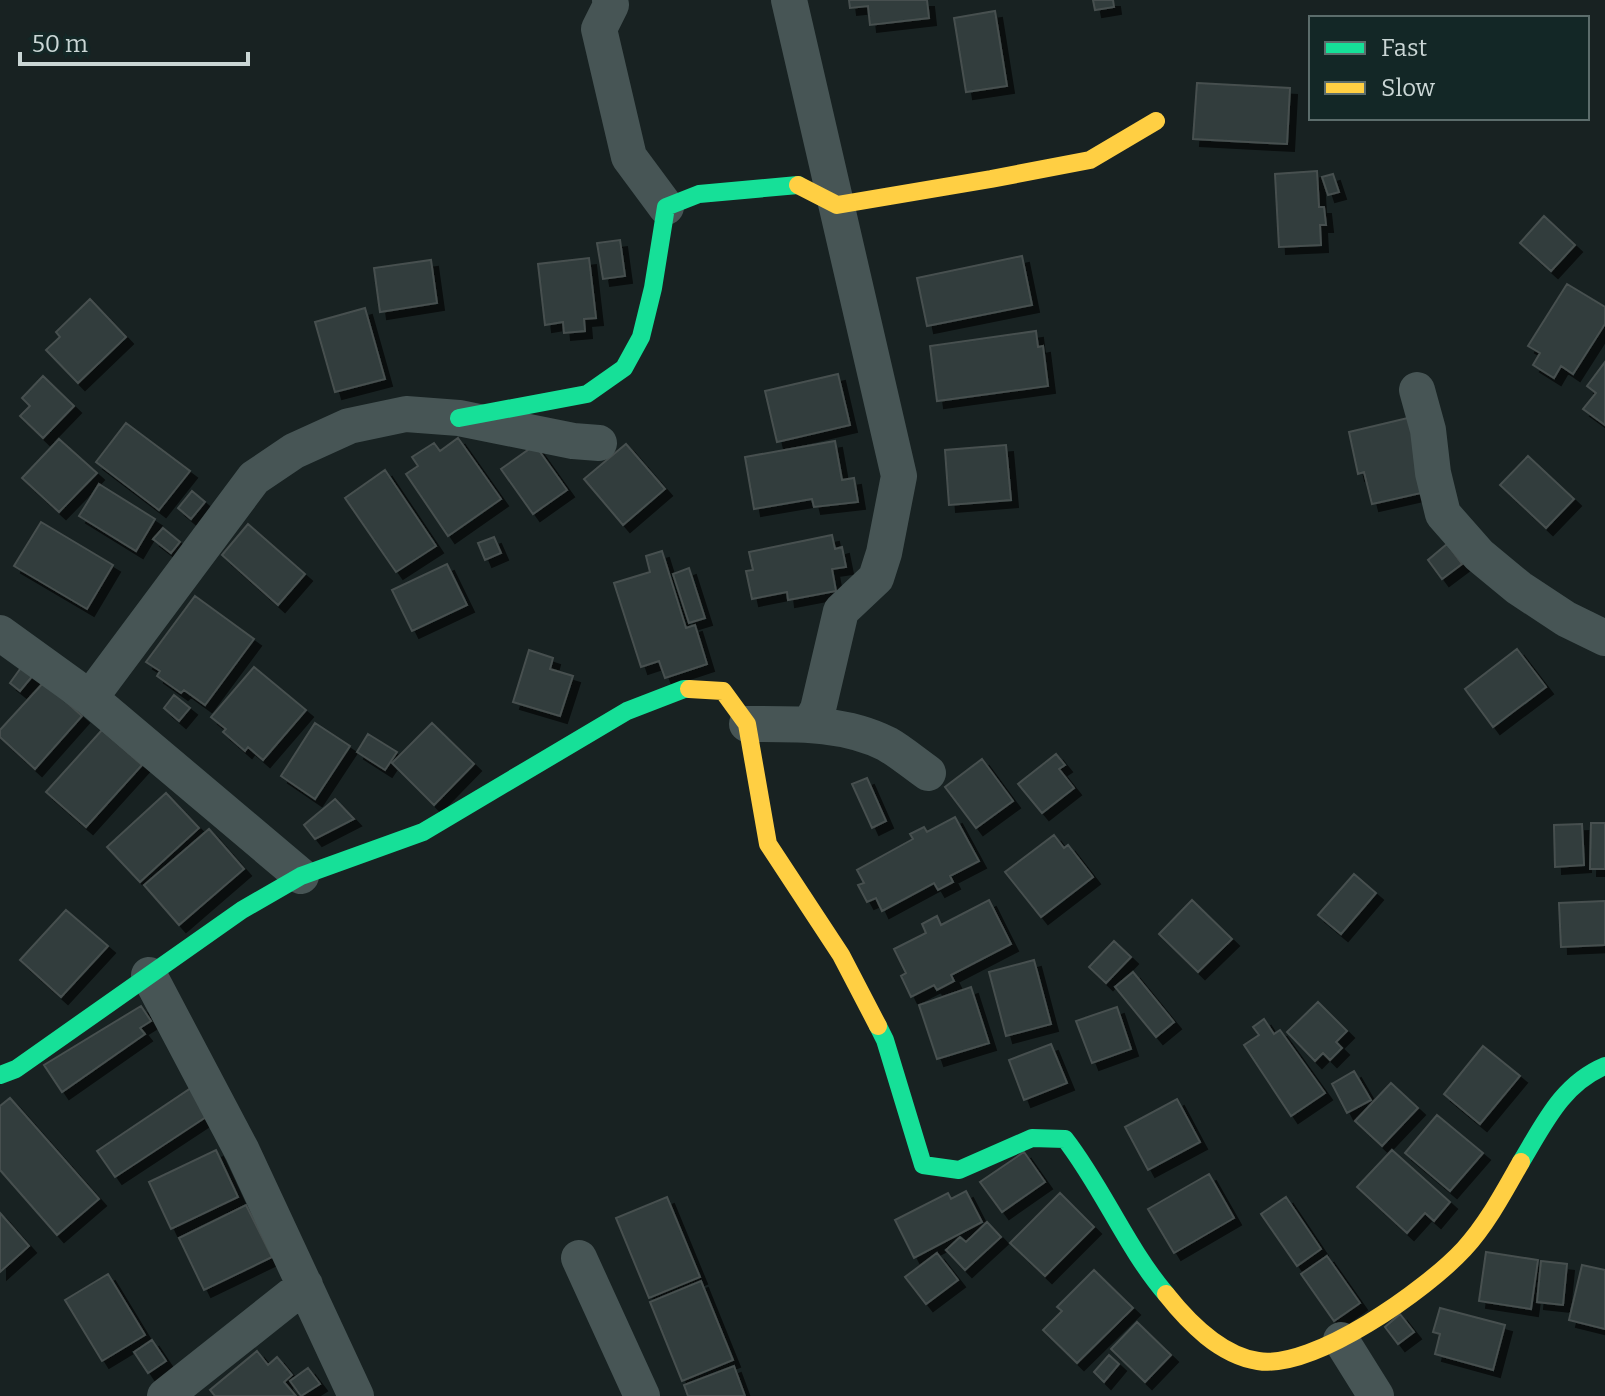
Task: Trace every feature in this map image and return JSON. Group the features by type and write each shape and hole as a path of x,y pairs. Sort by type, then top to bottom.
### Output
{"street":[{"path":"459,418 587,394 624,368 641,337 653,288 666,207 629,157 599,29 611,5 610,0"},
{"path":"789,0 899,476 876,578 841,611 818,709 810,724"},
{"path":"666,207 699,194 797,185 837,205 1090,160 1156,121"},
{"path":"1417,390 1428,430 1433,473 1443,514 1479,555 1519,588 1566,619 1605,638"},
{"path":"90,698 254,478 294,451 349,426 406,414 459,418 573,441 599,443"},
{"path":"0,633 90,698 301,876"},
{"path":"0,1075 16,1069 242,910 301,876 423,832 627,711 684,689 723,691 747,724 768,844 841,955 885,1040 923,1165 959,1170 1032,1138 1065,1139 1083,1160 1152,1280 1200,1330 1239,1358 1278,1362 1311,1355 1341,1340 1448,1267 1485,1219 1565,1094 1584,1076 1605,1066"},
{"path":"747,724 810,724 851,730 887,745 928,773"},
{"path":"149,975 242,1151 356,1396"},
{"path":"579,1258 642,1396"},
{"path":"165,1396 305,1285"},
{"path":"1341,1340 1376,1396"}],"building":[{"path":"849,0 927,0 929,18 870,25 868,6 850,8"},
{"path":"1093,0 1113,0 1114,7 1095,10"},
{"path":"995,11 1007,86 966,92 954,18"},
{"path":"1197,83 1290,88 1287,144 1193,139"},
{"path":"1317,171 1319,207 1324,207 1326,225 1320,225 1321,245 1279,247 1275,174"},
{"path":"1333,174 1339,192 1328,195 1322,177"},
{"path":"1544,216 1575,245 1551,271 1520,243"},
{"path":"620,240 625,276 603,279 597,243"},
{"path":"1022,256 1032,305 927,326 917,278"},
{"path":"589,258 596,318 584,319 585,331 564,333 563,322 545,325 538,264"},
{"path":"431,260 437,303 380,312 374,268"},
{"path":"1567,284 1605,307 1605,324 1573,374 1561,366 1554,378 1533,365 1540,353 1528,346"},
{"path":"90,299 126,337 78,383 46,350 60,337 56,332"},
{"path":"365,308 385,379 335,392 315,322"},
{"path":"1036,331 1038,347 1043,346 1048,386 937,401 930,346"},
{"path":"1605,362 1605,425 1583,409 1596,393 1587,386"},
{"path":"838,374 850,425 777,442 765,391"},
{"path":"43,376 74,406 43,438 20,416 30,406 22,398"},
{"path":"1412,417 1421,493 1372,504 1364,472 1358,474 1349,432"},
{"path":"126,423 190,471 159,510 96,462"},
{"path":"458,438 501,499 448,536 406,474 418,466 412,457 434,443 440,451"},
{"path":"59,439 97,473 59,512 22,478"},
{"path":"835,441 842,480 854,478 858,502 814,507 812,499 754,509 745,457"},
{"path":"626,444 665,489 623,525 584,479"},
{"path":"535,445 567,490 533,514 501,469"},
{"path":"1006,445 1011,500 949,505 945,450"},
{"path":"1528,456 1574,499 1546,528 1500,485"},
{"path":"385,470 436,546 396,572 345,498"},
{"path":"99,484 155,519 136,551 79,516"},
{"path":"192,491 205,502 191,519 178,508"},
{"path":"41,522 113,565 87,609 14,566"},
{"path":"248,524 305,574 278,605 222,555"},
{"path":"163,528 180,542 171,553 153,539"},
{"path":"832,535 835,549 842,547 846,567 832,569 836,591 788,600 787,592 752,599 746,571 753,570 749,552"},
{"path":"494,537 501,553 485,560 478,543"},
{"path":"1447,544 1462,564 1442,579 1428,560"},
{"path":"662,551 686,628 695,625 707,664 665,678 659,661 641,667 614,583 650,572 646,556"},
{"path":"447,564 467,605 412,631 392,590"},
{"path":"689,568 705,618 689,623 673,574"},
{"path":"195,596 254,639 205,705 157,676 160,671 146,662"},
{"path":"1517,649 1546,687 1493,727 1465,689"},
{"path":"529,650 553,658 550,669 573,676 560,716 513,702"},
{"path":"28,658 39,668 20,691 10,683"},
{"path":"254,667 306,710 263,760 248,747 245,751 211,717"},
{"path":"44,682 82,716 35,769 0,737 0,730"},
{"path":"174,695 190,708 179,721 164,708"},
{"path":"315,723 350,746 315,799 281,776"},
{"path":"432,723 474,764 434,805 392,763"},
{"path":"102,730 142,765 86,827 46,792"},
{"path":"368,734 397,752 385,770 357,752"},
{"path":"1056,754 1065,765 1059,769 1074,788 1042,813 1018,784"},
{"path":"982,759 1013,801 976,828 945,787"},
{"path":"867,778 886,821 872,828 852,784"},
{"path":"166,793 199,828 140,882 107,847"},
{"path":"335,799 354,819 315,839 304,825"},
{"path":"955,817 979,861 950,876 953,882 938,890 934,883 882,911 876,898 867,902 858,885 864,883 857,870 913,839 910,834 924,827 927,832"},
{"path":"1591,823 1605,823 1605,869 1590,869"},
{"path":"1582,824 1584,865 1555,867 1554,825"},
{"path":"209,829 244,869 179,925 144,885"},
{"path":"1054,835 1064,848 1068,845 1093,877 1041,917 1005,872"},
{"path":"1354,874 1376,893 1341,934 1318,915"},
{"path":"989,900 1011,944 951,975 954,981 937,990 934,985 911,997 901,976 906,973 894,949 926,933 922,924 937,916 941,925"},
{"path":"1192,900 1232,939 1198,972 1159,934"},
{"path":"1605,901 1605,945 1561,947 1559,903"},
{"path":"66,910 108,946 61,997 20,960"},
{"path":"1114,941 1131,957 1106,983 1089,967"},
{"path":"1034,960 1051,1024 1006,1036 989,972"},
{"path":"1133,972 1174,1022 1156,1037 1115,987"},
{"path":"971,987 989,1043 937,1059 919,1005"},
{"path":"1318,1002 1347,1031 1336,1042 1342,1048 1330,1060 1323,1053 1315,1061 1287,1032"},
{"path":"141,1006 151,1021 140,1028 145,1034 62,1092 44,1065"},
{"path":"1117,1007 1131,1049 1092,1063 1076,1021"},
{"path":"1264,1019 1274,1034 1280,1030 1325,1093 1291,1116 1244,1045 1259,1035 1253,1027"},
{"path":"1051,1044 1067,1083 1024,1100 1009,1060"},
{"path":"1483,1046 1520,1076 1480,1124 1444,1094"},
{"path":"1354,1071 1371,1100 1347,1113 1332,1084"},
{"path":"1391,1083 1418,1108 1382,1146 1355,1121"},
{"path":"191,1088 209,1115 115,1177 97,1151"},
{"path":"10,1098 99,1199 57,1235 0,1170 0,1106"},
{"path":"1177,1099 1200,1142 1148,1170 1125,1127"},
{"path":"1437,1115 1483,1153 1450,1191 1405,1153"},
{"path":"216,1150 238,1197 171,1229 149,1182"},
{"path":"1392,1150 1450,1202 1434,1221 1425,1213 1407,1233 1357,1187"},
{"path":"1024,1152 1045,1182 1002,1212 980,1182"},
{"path":"1209,1174 1234,1218 1174,1253 1148,1209"},
{"path":"966,1191 982,1222 914,1258 895,1220 948,1193 951,1199"},
{"path":"1060,1193 1094,1227 1045,1276 1010,1243"},
{"path":"667,1197 700,1277 649,1298 616,1218"},
{"path":"1286,1197 1321,1249 1297,1266 1261,1214"},
{"path":"246,1205 272,1257 204,1290 179,1238"},
{"path":"0,1213 29,1246 0,1272"},
{"path":"987,1222 1001,1237 965,1270 946,1250 960,1237 966,1242"},
{"path":"1486,1252 1538,1260 1531,1309 1479,1301"},
{"path":"937,1253 958,1280 926,1304 905,1277"},
{"path":"1327,1256 1360,1303 1334,1321 1301,1274"},
{"path":"1541,1261 1567,1264 1563,1305 1537,1302"},
{"path":"1582,1265 1605,1270 1605,1329 1569,1320"},
{"path":"1094,1270 1133,1308 1077,1363 1043,1330 1062,1311 1057,1307"},
{"path":"108,1274 145,1335 102,1361 65,1300"},
{"path":"701,1281 733,1360 682,1381 650,1302"},
{"path":"1440,1308 1505,1325 1493,1370 1435,1354 1440,1334 1433,1332"},
{"path":"1400,1314 1414,1332 1398,1344 1385,1327"},
{"path":"1137,1322 1171,1355 1145,1382 1111,1349"},
{"path":"152,1340 166,1361 148,1373 134,1352"},
{"path":"257,1351 268,1365 277,1357 292,1375 284,1382 296,1396 215,1396 210,1390"},
{"path":"1109,1355 1119,1364 1104,1382 1094,1372"},
{"path":"734,1366 745,1396 688,1396 684,1385"},
{"path":"308,1368 320,1384 301,1396 290,1381"}],"traffic: fast":[{"path":"459,418 587,394 624,368 641,337 653,288 666,207 699,194 798,185"},
{"path":"0,1075 16,1069 242,910 301,876 423,832 627,711 689,689"},
{"path":"878,1026 923,1165 959,1170 1032,1138 1065,1139 1139,1257 1166,1294"},
{"path":"1521,1162 1566,1094 1577,1083 1605,1066"}],"traffic: slow":[{"path":"798,185 837,205 991,179 1090,160 1156,121"},
{"path":"689,689 723,691 747,724 768,844 841,955 878,1026"},
{"path":"1166,1294 1206,1336 1244,1358 1281,1360 1309,1353 1368,1323 1447,1266 1480,1229 1521,1162"}]}
